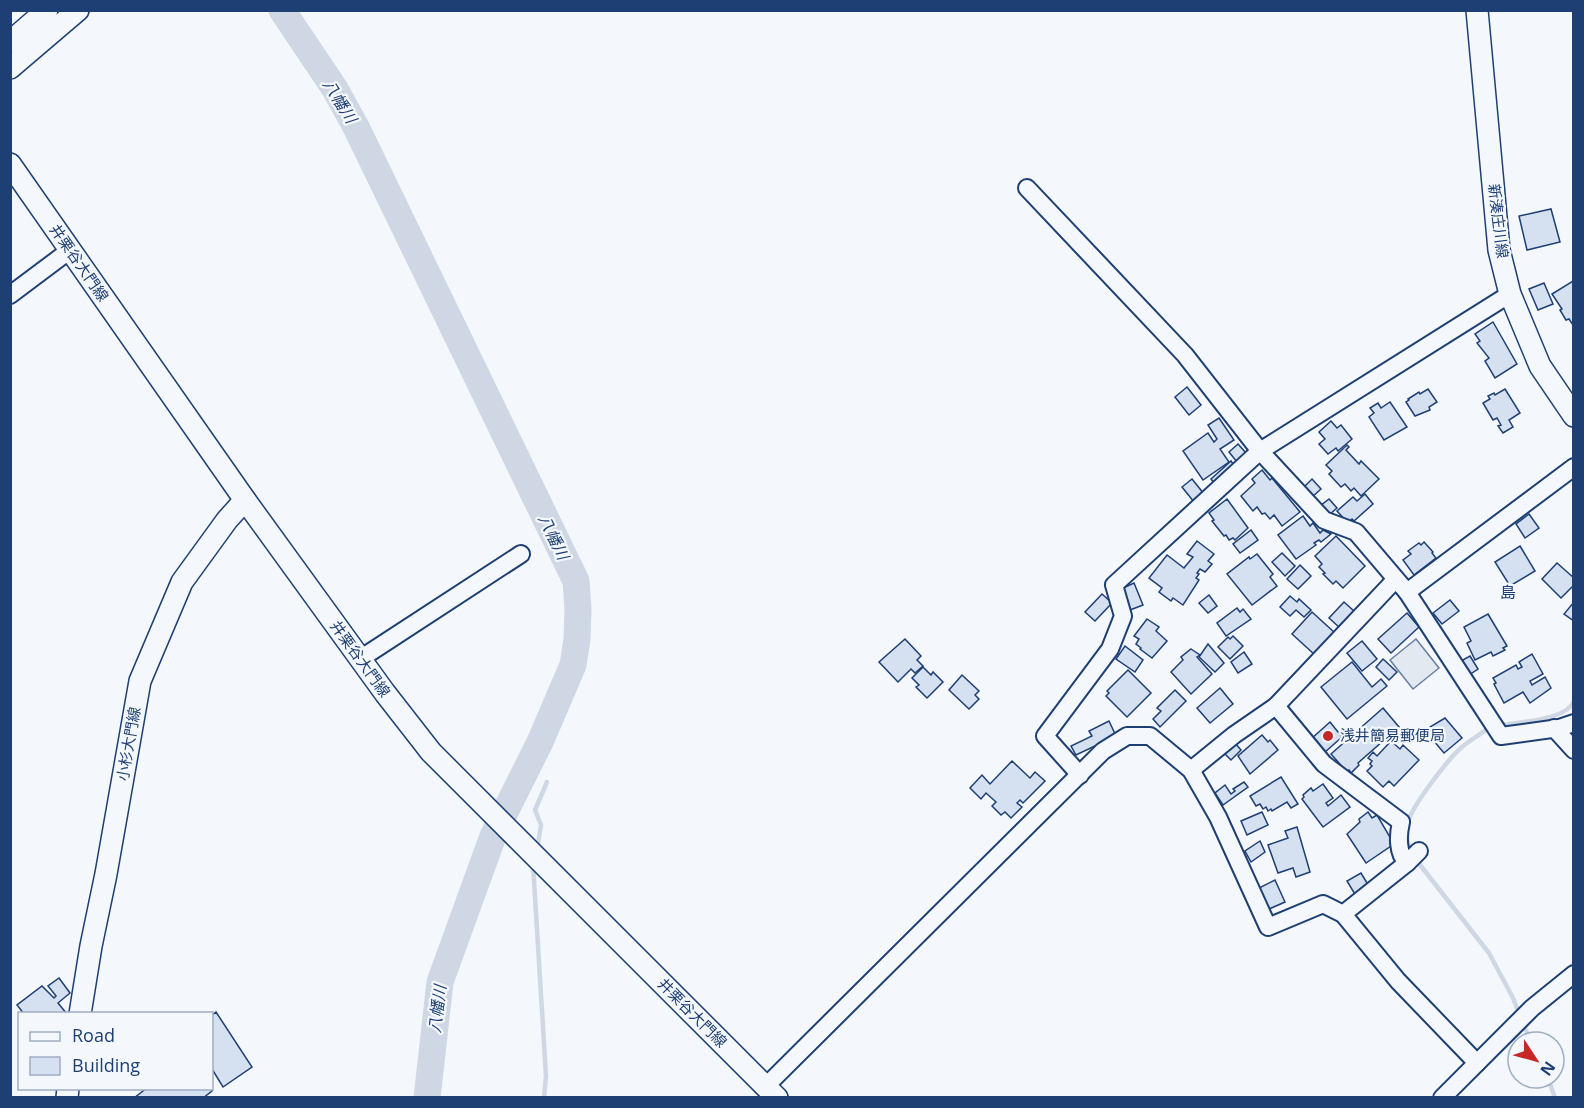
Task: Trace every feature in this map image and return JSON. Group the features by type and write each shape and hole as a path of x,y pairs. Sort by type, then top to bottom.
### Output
{"main road":[{"path":"10,42 46,10"},
{"path":"10,68 78,10"},
{"name":"新湊庄川線","path":"1477,10 1499,250 1510,294 1540,366 1574,416"},
{"name":"井栗谷大門線","path":"10,164 245,500 360,659 431,752 772,1092"},
{"name":"小杉大門線","path":"80,1012 140,681 182,582 226,520 245,500"}],"street":[{"path":"1027,188 1185,355 1260,451 1324,520 1356,532 1401,586 1501,736 1574,723"},
{"path":"10,295 70,250"},
{"path":"1080,775 1045,736 1110,649 1123,616 1114,585 1260,451 1510,294"},
{"path":"1191,770 1234,735 1276,706 1401,586 1574,467"},
{"path":"360,659 521,554"},
{"path":"1276,706 1324,765 1401,822 1398,835 1402,858 1413,857 1343,914"},
{"path":"1554,728 1574,750"},
{"path":"772,1092 1080,775 1103,752 1127,736 1150,736 1191,770 1218,817 1268,927 1323,904 1343,914 1398,981 1477,1063"},
{"path":"1442,1098 1532,1008 1574,974"}],"shaded area":[{"path":"1416,639 1439,668 1413,689 1390,660"}],"building":[{"path":"1551,209 1560,242 1527,250 1519,216"},
{"path":"1573,281 1574,325 1569,319 1566,320 1552,294"},
{"path":"1544,283 1553,304 1538,310 1529,289"},
{"path":"1493,322 1517,364 1495,378 1485,361 1489,358 1477,343 1480,341 1475,334"},
{"path":"1187,387 1201,405 1189,415 1175,397"},
{"path":"1428,389 1437,402 1429,407 1430,410 1415,416 1406,402 1419,392 1420,394"},
{"path":"1505,389 1520,413 1509,420 1513,427 1503,433 1498,426 1501,425 1497,418 1493,420 1483,403 1490,399 1488,396"},
{"path":"1390,402 1407,427 1384,440 1369,417 1374,413 1370,408 1378,403 1381,408"},
{"path":"1219,418 1234,440 1220,449 1229,462 1203,480 1183,451 1208,433 1214,442 1217,439 1208,425"},
{"path":"1331,421 1337,428 1341,425 1352,439 1338,451 1336,448 1328,454 1319,444 1325,439 1319,432"},
{"path":"1238,444 1247,454 1237,462 1229,452"},
{"path":"1347,445 1349,447 1346,450 1359,464 1361,461 1379,479 1361,496 1354,488 1351,491 1345,484 1341,487 1329,474 1332,471 1326,465"},
{"path":"1231,461 1235,467 1215,484 1211,479"},
{"path":"1262,470 1270,480 1272,478 1300,512 1282,526 1274,515 1270,519 1257,507 1253,511 1241,496 1255,483 1252,479"},
{"path":"1192,479 1204,494 1194,502 1182,487"},
{"path":"1312,479 1321,489 1310,499 1302,489"},
{"path":"1365,494 1373,504 1354,521 1352,519 1348,523 1337,511 1353,497 1357,501"},
{"path":"1227,499 1248,528 1235,540 1233,538 1229,540 1226,535 1224,536 1212,521 1214,520 1209,513"},
{"path":"1329,499 1337,508 1328,516 1320,506"},
{"path":"1529,514 1539,528 1525,538 1516,524"},
{"path":"1303,516 1310,526 1313,523 1320,533 1323,530 1331,534 1321,542 1319,540 1314,543 1316,545 1296,559 1278,535"},
{"path":"1251,530 1258,540 1240,553 1233,544"},
{"path":"1336,536 1365,566 1343,588 1336,581 1333,584 1323,574 1325,573 1319,567 1322,564 1315,556"},
{"path":"1197,541 1214,554 1208,561 1212,564 1205,572 1200,569 1197,573 1199,574 1196,578 1199,580 1183,605 1173,598 1171,601 1159,592 1162,588 1149,578 1167,555 1184,568 1193,557 1187,554"},
{"path":"1424,542 1436,558 1414,575 1403,560 1411,554 1408,551"},
{"path":"1520,546 1535,571 1510,586 1495,562"},
{"path":"1282,553 1295,566 1285,576 1272,562"},
{"path":"1257,554 1273,574 1270,577 1277,586 1252,605 1227,574 1249,557 1250,559"},
{"path":"1557,563 1574,578 1574,585 1561,598 1542,579"},
{"path":"1300,565 1311,576 1298,589 1287,579"},
{"path":"1134,583 1143,605 1130,610 1121,589"},
{"path":"1102,594 1112,603 1095,621 1085,612"},
{"path":"1209,595 1217,606 1208,613 1199,603"},
{"path":"1290,596 1297,602 1299,599 1311,610 1304,617 1296,610 1290,616 1280,607"},
{"path":"1450,600 1459,611 1442,624 1433,613"},
{"path":"1344,602 1355,612 1340,628 1329,618"},
{"path":"1574,602 1574,621 1564,614"},
{"path":"1237,608 1240,612 1243,609 1251,619 1226,636 1217,623"},
{"path":"1312,612 1335,633 1315,655 1292,634"},
{"path":"1407,613 1419,627 1391,653 1378,639"},
{"path":"1488,614 1507,646 1503,648 1505,650 1493,656 1491,652 1475,660 1467,643 1471,641 1464,627"},
{"path":"1147,619 1159,627 1156,631 1167,641 1152,658 1140,649 1136,644 1139,639 1134,636"},
{"path":"1233,636 1243,646 1230,659 1218,647 1228,637 1230,639"},
{"path":"905,639 921,656 917,660 923,666 915,673 911,669 898,682 879,662"},
{"path":"1362,641 1377,659 1362,671 1347,653"},
{"path":"1208,644 1224,663 1215,672 1199,657"},
{"path":"1125,646 1143,660 1135,672 1116,659"},
{"path":"1191,649 1200,655 1197,657 1212,674 1191,694 1171,672 1183,660 1181,657"},
{"path":"1244,652 1252,664 1238,673 1231,662"},
{"path":"1532,654 1543,674 1530,681 1532,685 1545,677 1551,688 1530,703 1523,692 1504,703 1493,678 1516,665 1518,669 1522,667 1519,662"},
{"path":"1470,656 1478,669 1469,675 1461,661"},
{"path":"1383,659 1397,672 1389,680 1376,667"},
{"path":"1352,662 1372,687 1381,679 1387,686 1347,719 1321,687"},
{"path":"923,667 931,675 933,672 943,682 927,698 916,687 919,685 912,678"},
{"path":"1128,670 1151,693 1127,717 1106,696 1109,693 1107,691"},
{"path":"962,675 979,691 975,695 979,699 969,709 949,690"},
{"path":"1220,688 1233,704 1210,723 1197,708"},
{"path":"1175,690 1186,701 1160,727 1153,719 1161,711 1157,708"},
{"path":"1383,708 1399,727 1358,763 1359,765 1351,773 1349,770 1347,772 1331,754"},
{"path":"1445,718 1462,738 1444,753 1427,733 1430,727"},
{"path":"1109,721 1116,736 1076,755 1071,746 1092,736 1089,731"},
{"path":"1330,722 1342,737 1324,753 1311,739"},
{"path":"1262,735 1268,742 1270,740 1278,750 1250,774 1238,756"},
{"path":"1391,741 1400,749 1403,745 1419,760 1394,786 1389,781 1383,787 1367,771 1372,766 1370,764 1372,761 1368,758 1373,752 1377,756"},
{"path":"1234,742 1241,750 1231,760 1223,752"},
{"path":"1012,761 1030,778 1035,772 1045,781 1023,803 1020,800 1017,803 1022,807 1011,818 1005,812 1001,815 992,806 996,802 986,793 981,799 970,788 982,775 990,784"},
{"path":"1281,777 1298,804 1291,808 1287,802 1272,811 1271,809 1268,811 1266,807 1263,809 1260,804 1256,806 1250,796"},
{"path":"1244,782 1248,787 1223,805 1215,793 1225,785 1231,794 1235,791 1233,789"},
{"path":"1323,784 1333,798 1326,803 1328,806 1341,795 1350,807 1323,827 1302,799 1311,788 1313,791"},
{"path":"1262,812 1268,825 1247,835 1241,821"},
{"path":"1368,812 1372,818 1377,815 1394,844 1366,863 1347,834"},
{"path":"1297,827 1310,872 1296,877 1293,868 1278,873 1268,845 1288,838 1285,831"},
{"path":"1260,841 1265,852 1251,862 1245,851"},
{"path":"1361,873 1370,888 1356,896 1347,881"},
{"path":"1275,880 1285,902 1269,909 1259,888"},
{"path":"59,978 70,993 58,1003 65,1012 22,1012 17,1005 42,986 54,998 56,996 48,986"},
{"path":"216,1012 252,1067 223,1087 213,1071 213,1014"},
{"path":"144,1090 212,1091 203,1098 134,1098"}],"waterway":[{"name":"八幡川","path":"282,10 335,89 356,127 576,581 577,639 573,665 540,742 493,836 440,982 427,1098"},
{"path":"1503,725 1553,716 1562,712 1574,701"},
{"path":"1408,823 1423,795 1448,762 1462,747 1488,728"},
{"path":"537,850 541,825 535,810 547,782"},
{"path":"1406,834 1410,851"},
{"path":"1417,861 1489,953 1520,1016"},
{"path":"533,864 546,1076 544,1098"},
{"path":"1523,1024 1526,1030"},
{"path":"1552,1090 1555,1098"}],"place":[{"name":"浅井簡易郵便局","path":"1328,736"}],"district":[{"name":"島","path":"1508,592"}]}
